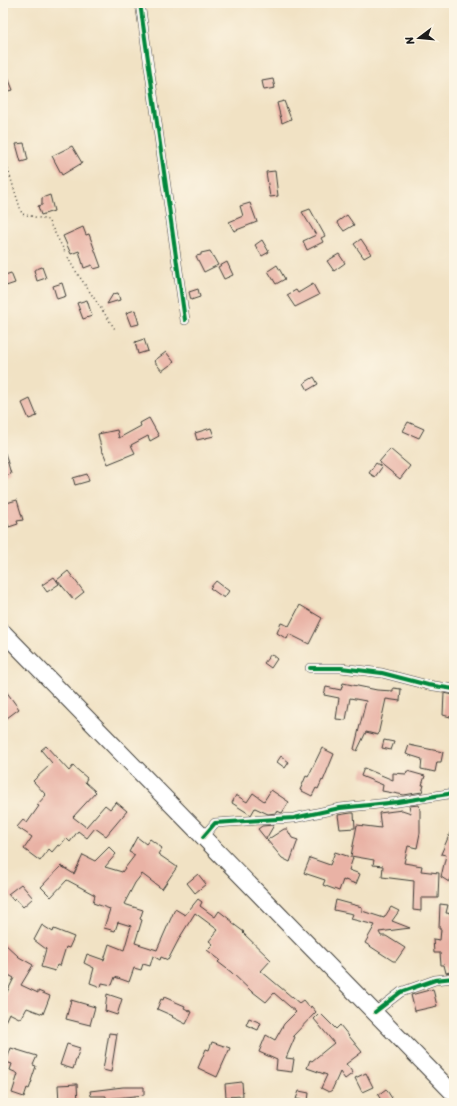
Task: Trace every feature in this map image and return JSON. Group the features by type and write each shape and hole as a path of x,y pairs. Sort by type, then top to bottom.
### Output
{"highway":[{"path":"3,632 454,1094"}],"street":[{"path":"140,3 185,320"},
{"path":"310,668 341,668 382,673 428,685 454,689"},
{"path":"203,837 215,823 294,818 340,808 398,802 454,793"},
{"path":"375,1012 402,992 435,980 454,978"}],"path":[{"path":"3,154 22,214 48,220 73,267 115,328"}],"building":[{"path":"3,65 13,90 3,93"},
{"path":"273,79 275,88 264,90 262,81"},
{"path":"284,101 291,119 282,123 277,103"},
{"path":"24,143 28,160 21,162 16,144"},
{"path":"72,146 82,163 62,175 52,156"},
{"path":"275,171 278,196 270,197 266,172"},
{"path":"50,195 54,211 41,215 38,206 42,205 42,198"},
{"path":"250,203 257,222 234,231 229,222 243,216 240,206"},
{"path":"310,209 325,236 321,238 323,242 307,250 303,241 316,235 302,212"},
{"path":"347,215 354,225 344,231 337,222"},
{"path":"83,227 86,235 89,234 101,267 94,269 92,265 84,268 79,251 71,254 63,236"},
{"path":"361,239 371,254 364,258 354,244"},
{"path":"262,240 269,252 262,256 255,245"},
{"path":"210,251 218,265 204,272 196,256"},
{"path":"339,254 345,263 334,271 327,261"},
{"path":"227,262 233,275 224,279 218,267"},
{"path":"277,265 285,279 276,284 268,271"},
{"path":"42,267 46,278 37,281 34,270"},
{"path":"11,273 15,283 6,286 5,275"},
{"path":"62,283 66,296 57,299 53,286"},
{"path":"313,284 319,295 295,307 287,295 296,290 298,293"},
{"path":"198,289 200,297 191,300 189,292"},
{"path":"118,293 120,300 107,304 113,294"},
{"path":"87,300 92,316 83,319 77,303"},
{"path":"135,310 139,324 131,326 126,313"},
{"path":"144,339 148,351 138,354 135,342"},
{"path":"166,352 174,362 162,371 154,361"},
{"path":"314,377 318,384 308,390 304,383"},
{"path":"30,399 37,416 29,419 22,403"},
{"path":"149,418 159,436 150,441 148,436 131,445 135,453 108,464 102,452 98,434 117,430 119,438 141,426 140,423"},
{"path":"408,422 424,429 419,438 403,431"},
{"path":"211,428 214,436 197,440 195,433"},
{"path":"390,449 410,466 400,479 379,462"},
{"path":"3,453 5,453 11,474 3,477"},
{"path":"376,463 382,467 375,477 369,473"},
{"path":"87,474 89,481 75,485 73,478"},
{"path":"17,500 23,520 17,521 18,524 9,527 6,519 3,520 3,504"},
{"path":"68,571 84,592 74,600 57,580"},
{"path":"54,577 59,584 47,592 42,585"},
{"path":"216,581 229,591 224,598 210,588"},
{"path":"300,605 322,618 309,644 289,634 287,639 277,633 281,623 289,626"},
{"path":"271,654 277,659 271,668 264,663"},
{"path":"343,683 377,690 393,691 393,688 401,689 400,701 386,699 378,735 366,732 357,751 354,749 366,701 350,698 346,720 336,719 339,698 324,695 326,687 341,690"},
{"path":"3,687 19,709 3,721"},
{"path":"444,693 454,695 454,718 443,715"},
{"path":"384,740 394,742 391,750 382,748"},
{"path":"409,745 443,752 441,762 437,762 435,772 421,769 422,759 406,754"},
{"path":"46,746 69,771 73,766 87,778 85,782 96,792 73,817 86,827 105,805 110,809 116,802 127,811 106,836 95,828 87,838 78,831 70,842 66,838 60,846 58,845 52,852 49,849 40,861 24,849 32,837 17,827 23,820 27,823 39,806 37,805 46,795 33,781 52,763 41,750"},
{"path":"322,748 334,754 323,781 322,780 318,789 316,788 312,796 300,790"},
{"path":"281,756 289,762 285,768 277,762"},
{"path":"364,768 393,780 393,773 406,774 407,771 425,776 422,785 424,785 422,792 404,795 382,791 383,785 361,776"},
{"path":"271,790 289,802 282,813 277,811 276,813 268,814 255,808 251,815 232,803 236,795 247,802 253,793 264,801"},
{"path":"419,805 420,833 417,848 408,846 404,863 422,866 421,871 439,873 438,898 421,898 421,911 413,910 414,881 382,877 383,866 373,865 374,860 351,856 357,825 381,828 379,813 402,810 411,813 409,806"},
{"path":"354,813 355,828 340,829 338,815"},
{"path":"454,824 454,874 449,882 441,877 446,855 441,854"},
{"path":"274,825 266,839 258,829 262,826"},
{"path":"284,829 287,829 292,838 298,840 290,862 282,858 267,840"},
{"path":"137,837 146,844 150,839 162,848 158,854 177,867 162,889 142,874 135,883 124,904 143,910 140,919 142,920 135,943 157,950 175,909 185,915 198,899 202,902 200,906 215,917 219,911 233,922 232,923 244,932 243,933 271,960 261,971 299,1003 303,1000 316,1012 293,1036 295,1037 286,1058 294,1059 292,1072 276,1070 277,1060 259,1052 266,1035 275,1040 284,1024 296,1012 274,993 266,1002 252,992 218,962 220,960 207,950 213,944 209,941 218,930 195,913 168,960 161,957 160,960 153,956 150,966 143,964 141,970 134,968 129,982 115,977 112,985 102,983 101,987 90,983 94,968 84,963 87,954 104,960 109,944 124,950 131,926 118,922 115,931 104,928 110,909 93,903 95,895 67,880 51,897 41,887 61,866 74,874 83,855 95,861 109,847 116,854 105,867 122,872 135,855 129,852"},
{"path":"335,852 353,858 349,870 360,874 356,884 343,880 339,891 323,885 325,880 304,873 310,858 330,865"},
{"path":"198,874 206,884 195,893 187,883"},
{"path":"21,884 33,898 23,907 15,898 13,900 8,894"},
{"path":"336,900 362,907 362,911 384,918 391,907 399,911 392,921 410,928 379,932 381,936 386,936 405,948 396,961 393,961 365,943 375,925 351,919 353,914 334,910"},
{"path":"440,904 448,905 446,913 454,914 454,971 446,973 444,965 441,965 440,953 434,953 433,939 440,940"},
{"path":"42,925 53,932 54,929 74,937 69,948 66,947 60,966 57,965 55,971 41,967 46,949 34,940"},
{"path":"3,942 19,957 33,965 21,985 38,993 38,991 50,996 43,1014 27,1008 21,1019 9,1013 3,1026 3,1000 14,978 3,972"},
{"path":"433,989 437,1006 415,1011 411,995"},
{"path":"107,994 122,999 117,1015 105,1011"},
{"path":"164,997 185,1006 184,1008 192,1012 186,1024 157,1009 161,999 163,1000"},
{"path":"71,1000 95,1007 90,1025 66,1019"},
{"path":"320,1013 336,1029 340,1025 362,1052 346,1064 353,1073 345,1079 340,1072 332,1090 329,1092 321,1088 327,1075 307,1068 310,1060 312,1061 334,1043 314,1019"},
{"path":"249,1018 261,1023 258,1030 246,1025"},
{"path":"109,1033 117,1034 111,1072 103,1070"},
{"path":"212,1042 230,1048 217,1077 198,1068 206,1049 209,1050"},
{"path":"67,1044 80,1048 73,1069 60,1065"},
{"path":"11,1048 37,1056 33,1065 36,1066 32,1081 29,1089 27,1088 24,1097 12,1093 18,1074 10,1070 12,1064 6,1062"},
{"path":"366,1073 373,1087 362,1092 355,1078"},
{"path":"242,1082 243,1096 226,1097 225,1084"},
{"path":"77,1084 78,1103 59,1103 58,1085"},
{"path":"123,1087 144,1087 144,1095 106,1099 106,1096 91,1096 90,1091"},
{"path":"386,1089 395,1103 383,1103 378,1095"},
{"path":"299,1091 309,1093 308,1101 296,1099"}],"cycle path":[{"path":"140,3 185,320"},
{"path":"310,668 341,668 382,673 428,685 454,689"},
{"path":"203,837 215,823 294,818 340,808 398,802 454,793"},
{"path":"375,1012 401,992 435,980 454,978"}]}
